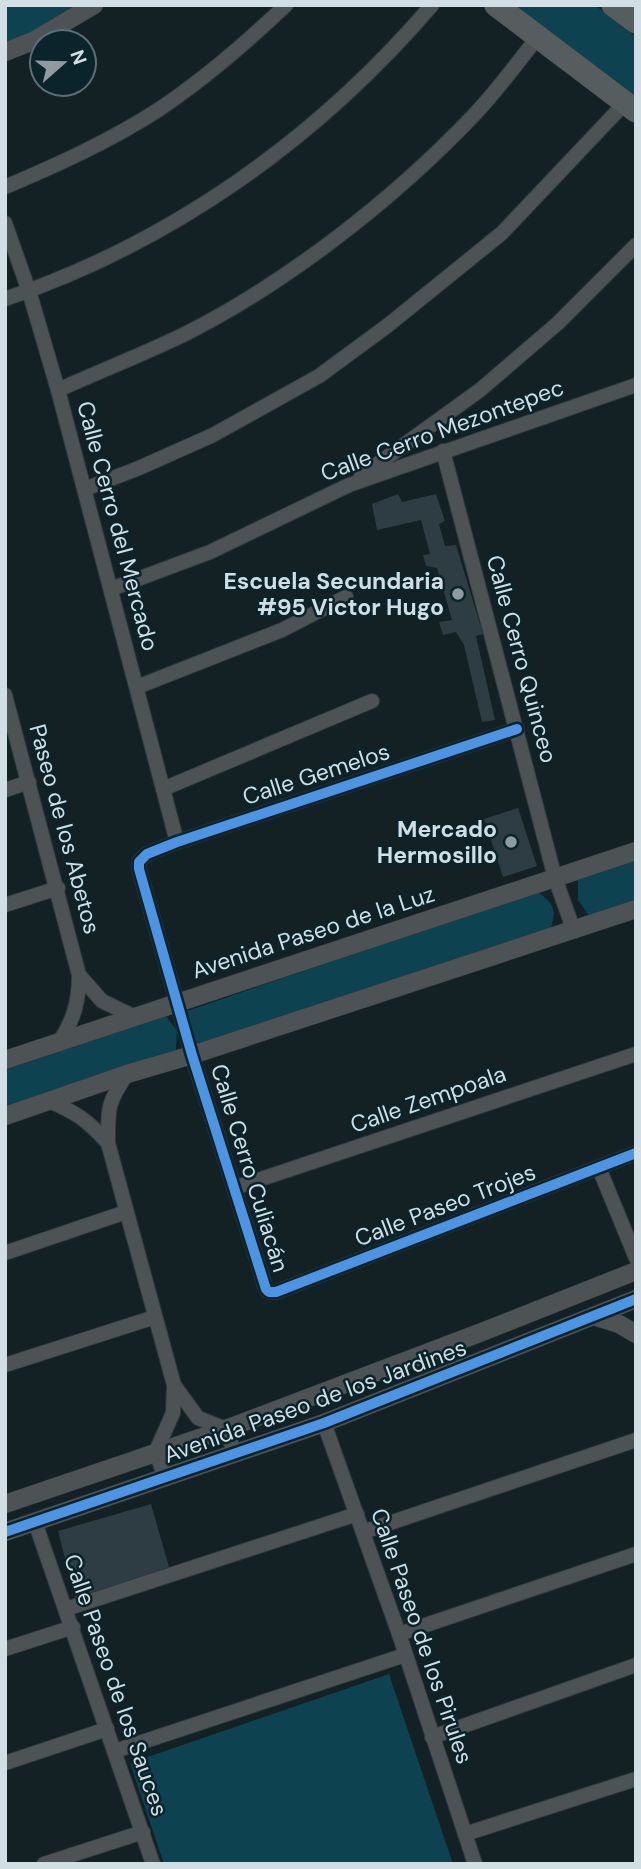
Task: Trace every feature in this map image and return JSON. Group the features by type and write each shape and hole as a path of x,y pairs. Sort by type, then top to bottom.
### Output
{"main road":[{"path":"496,5 630,107"},
{"path":"613,5 636,22"}],"street":[{"path":"5,52 33,41 94,5"},
{"path":"5,187 74,158 157,110 218,65 286,5"},
{"path":"5,299 132,246 194,211 264,164 333,107 393,51 432,5"},
{"path":"58,390 186,334 257,293 328,244 416,172 475,114 538,37"},
{"path":"85,489 213,435 319,376 387,326 502,233 630,107"},
{"name":"Calle Cerro del Mercado","path":"5,223 29,291 58,390 177,842"},
{"path":"349,485 480,390 558,323 636,244"},
{"name":"Calle Cerro Mezontepec","path":"111,589 210,552 349,485 636,385"},
{"name":"Calle Cerro Quinceo","path":"443,451 555,878 574,931"},
{"path":"137,687 282,630 346,597"},
{"name":"Paseo de los Abetos","path":"5,695 79,975 77,1007 70,1026 60,1041"},
{"path":"163,789 372,701"},
{"name":"Calle Gemelos","path":"177,1003 139,869 139,862 146,854 517,729"},
{"path":"5,790 29,782"},
{"name":"Avenida Paseo de la Luz","path":"5,1060 636,851"},
{"path":"5,905 58,888"},
{"path":"5,1115 636,909"},
{"name":"Paseo de los Abetos","path":"79,975 102,1000 135,1017"},
{"name":"Calle Cerro Culiacán","path":"177,1003 269,1292"},
{"name":"Calle Zempoala","path":"234,1188 636,1054"},
{"path":"127,1074 110,1101 107,1112 108,1143 174,1385 173,1413 156,1451 164,1479"},
{"path":"47,1100 75,1112 108,1143"},
{"name":"Calle Paseo Trojes","path":"269,1292 276,1292 636,1153"},
{"path":"599,1168 636,1258"},
{"path":"5,1253 126,1212"},
{"name":"Avenida Paseo de los Jardines","path":"5,1504 226,1429 636,1271"},
{"name":"Avenida Paseo de los Jardines","path":"5,1532 324,1423 636,1299"},
{"path":"5,1365 155,1317"},
{"path":"593,1317 619,1324 636,1334"},
{"path":"482,1332 492,1358"},
{"path":"433,1351 442,1377"},
{"path":"174,1385 198,1418 226,1429 234,1454"},
{"name":"Calle Paseo de los Pirules","path":"324,1423 399,1634 475,1864"},
{"path":"363,1532 636,1440"},
{"path":"66,1609 357,1514"},
{"name":"Calle Paseo de los Sauces","path":"35,1522 153,1864"},
{"path":"399,1634 636,1553"},
{"path":"5,1649 73,1627"},
{"path":"115,1751 405,1655"},
{"path":"432,1737 636,1665"},
{"path":"5,1763 107,1729"},
{"path":"465,1834 636,1779"},
{"path":"44,1864 142,1832"}],"shaded area":[{"path":"5,5 81,5 42,28 28,28 28,35 5,45"},
{"path":"503,5 595,5 636,37 636,105"},
{"path":"636,860 636,902 590,917 578,900 578,879"},
{"path":"537,891 553,909 549,933 197,1044 187,1011"},
{"path":"166,1016 177,1031 176,1050 5,1106 5,1070"},
{"path":"389,1674 453,1864 164,1864 130,1763"}],"building":[{"name":"Escuela Secundaria #95 Victor Hugo","path":"398,494 402,502 436,494 445,521 439,524 445,546 456,545 483,634 476,636 495,720 482,722 464,645 456,632 443,635 439,622 452,620 437,568 426,566 423,555 430,554 421,520 377,530 372,504"},
{"name":"Mercado Hermosillo","path":"518,808 537,866 503,877 484,819"},
{"path":"151,1504 169,1567 76,1602 58,1531"}],"cycle path":[{"path":"517,729 177,842 147,854 139,862 139,869 192,1055 269,1292 276,1292 636,1153"},
{"path":"5,1532 324,1423 636,1299"}],"place":[{"name":"Escuela Secundaria #95 Victor Hugo","path":"458,594"},
{"name":"Mercado Hermosillo","path":"511,842"}]}
